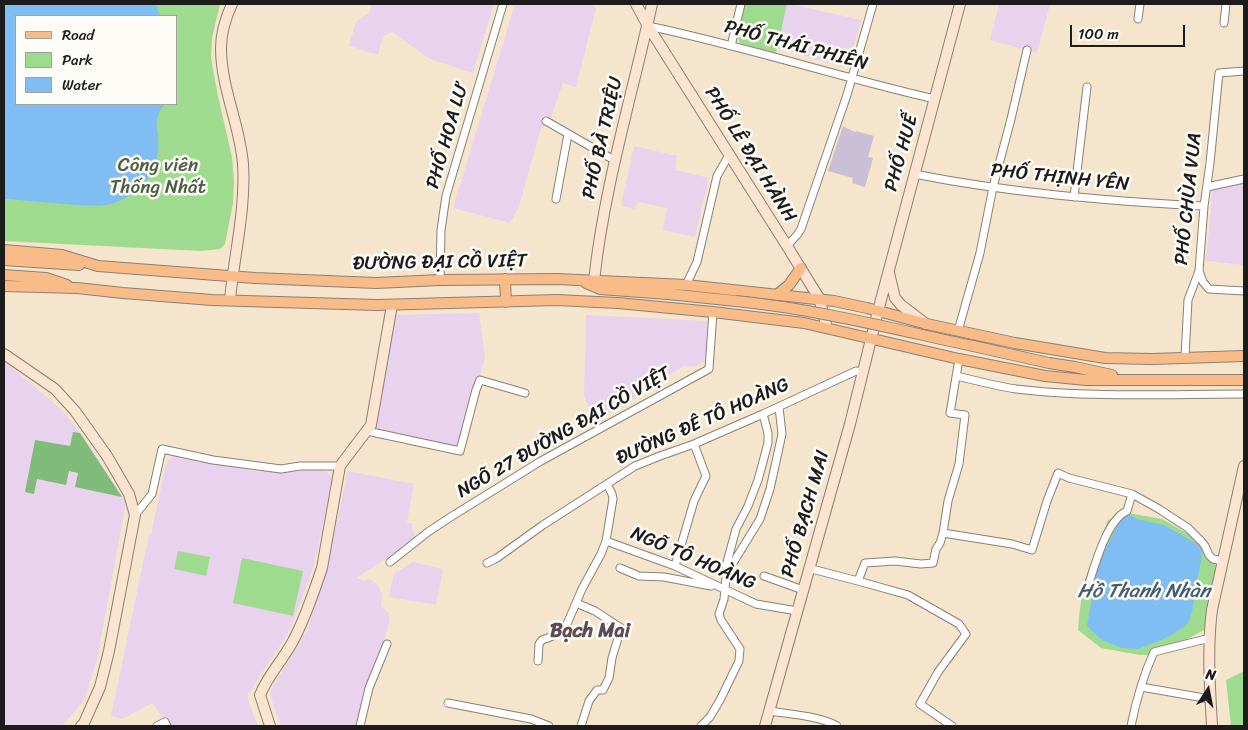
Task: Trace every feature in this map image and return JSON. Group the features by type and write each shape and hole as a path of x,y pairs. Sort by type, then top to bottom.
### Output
{"main road":[{"name":"ĐƯỜNG ĐẠI CỒ VIỆT","path":"4,250 62,255 98,266 232,276 376,283 440,280 594,280 686,285 819,298 1015,343 1105,358"},
{"path":"4,260 98,266"},
{"path":"780,320 789,305 786,299 778,294 789,285 801,268"},
{"path":"4,275 46,278 77,288"},
{"path":"506,280 506,302"},
{"path":"581,281 600,289 750,302 805,310 1012,354 1049,364 1075,367 1130,379 1244,380"},
{"name":"ĐƯỜNG ĐẠI CỒ VIỆT","path":"4,286 77,288 230,300 392,305 557,300 618,303 804,323 940,355 1045,376 1086,380 1130,379"},
{"path":"618,303 648,299 695,297"},
{"path":"940,355 931,347 932,335 940,331 958,331"},
{"path":"1012,354 1078,361 1105,358 1244,356"}],"street":[{"path":"230,300 243,190 241,144 226,85 221,47 232,4"},
{"name":"PHỐ HOA LƯ","path":"440,280 441,230 446,196 503,4"},
{"name":"PHỐ LÊ ĐẠI HÀNH","path":"636,4 819,298 827,328"},
{"name":"PHỐ BÀ TRIỆU","path":"594,280 614,160 652,4"},
{"path":"731,46 741,4"},
{"path":"787,246 801,229 852,78 873,4"},
{"name":"PHỐ HUẾ","path":"878,311 960,4"},
{"path":"1138,19 1140,4"},
{"path":"1224,23 1226,4"},
{"name":"PHỐ THÁI PHIÊN","path":"648,26 935,99"},
{"path":"958,331 980,253 992,188 1027,50"},
{"name":"PHỐ CHÙA VUA","path":"1185,357 1188,300 1199,271 1204,206 1219,73 1244,71"},
{"path":"1074,197 1087,87"},
{"path":"546,121 614,160"},
{"path":"556,199 568,134"},
{"path":"686,285 697,262 717,176 729,155"},
{"name":"PHỐ THỊNH YÊN","path":"914,174 992,188 1074,197 1204,206"},
{"path":"1207,187 1244,179"},
{"path":"889,270 895,298 901,305 927,324"},
{"path":"1199,271 1203,282 1210,289 1244,291"},
{"path":"270,726 260,695 300,627 318,580 322,568 340,466 371,425 392,305"},
{"name":"PHỐ BẠCH MAI","path":"764,726 848,433 878,311"},
{"name":"NGÕ 27 ĐƯỜNG ĐẠI CỒ VIỆT","path":"390,562 428,532 541,461 709,369 713,312"},
{"path":"4,354 55,389 76,411 107,456 129,494 135,515 109,651 100,688 84,725"},
{"path":"858,581 865,563 895,561 921,564 934,563 936,549 943,533 948,501 959,464 965,415 950,412 959,359"},
{"name":"ĐƯỜNG ĐÊ TÔ HOÀNG","path":"487,563 635,466 694,444 856,371 863,372"},
{"path":"957,376 1017,389 1087,394 1244,394"},
{"path":"367,431 460,451 480,380 525,393"},
{"path":"701,726 710,717 720,700 739,661 740,649 719,614 724,599 726,577 760,519 770,489 782,434 779,407"},
{"path":"726,566 736,529 758,480 768,443 768,432 763,414"},
{"path":"674,566 694,501 706,476 694,444"},
{"path":"135,515 152,494 162,449 213,460 281,469 300,466 340,466"},
{"path":"1212,726 1210,638 1212,610 1244,466"},
{"path":"943,533 1012,544 1032,550 1046,501 1058,473 1069,478 1132,494 1188,528 1206,546 1209,555 1213,559 1223,561"},
{"path":"538,661 539,644 542,640 557,634 560,630 564,631 582,589 601,554 606,541 613,500 607,484"},
{"path":"1090,580 1108,534 1121,513 1127,511 1132,494"},
{"name":"NGÕ TÔ HOÀNG","path":"606,541 674,566 756,604 797,611"},
{"path":"620,568 639,576 664,577 724,588"},
{"path":"808,568 908,594 959,624 966,634 938,672 920,704 952,726"},
{"path":"764,576 803,590"},
{"path":"576,603 595,611 621,628 612,658 609,678 603,690 597,690 588,702 581,726"},
{"path":"1131,726 1147,666 1154,652 1210,638"},
{"path":"360,726 370,688 387,644"},
{"path":"1141,687 1210,699"},
{"path":"448,703 532,719 549,726"},
{"path":"769,711 822,720 837,726"},
{"path":"157,726 165,722 168,726"}],"shaded area":[{"path":"372,4 494,4 473,73 428,58 393,32 383,36 378,55 349,46 356,22 369,13"},
{"path":"515,4 590,4 596,8 576,87 563,83 550,120 541,128 519,206 510,223 453,208"},
{"path":"787,4 861,20 849,64 843,67 777,48"},
{"path":"999,4 1050,4 1037,53 990,40"},
{"path":"843,126 855,132 874,136 868,157 873,158 865,187 852,183 853,178 828,171"},
{"path":"634,146 677,156 675,170 709,178 695,237 663,230 667,208 637,202 635,209 621,206"},
{"path":"1244,181 1244,265 1206,261 1213,187"},
{"path":"479,313 485,357 460,451 367,431 391,315"},
{"path":"586,315 708,321 707,360 694,367 684,366 638,394 630,402 595,421 584,396"},
{"path":"4,361 62,410 89,445 126,503 97,659 83,702 62,726 4,726"},
{"path":"174,455 259,472 263,470 280,473 300,469 323,470 331,476 312,572 291,627 248,694 248,699 259,726 168,726 153,703 122,719 111,716 165,468"},
{"path":"348,471 414,484 407,522 413,524 414,540 356,578 366,581 368,578 378,585 382,595 381,606 389,613 389,623 364,690 356,726 281,726 270,692 308,629 326,572"},
{"path":"413,562 443,569 436,605 389,597 394,574"}],"green space":[{"name":"Công viên Thống Nhất","path":"4,4 220,4 212,38 211,58 232,157 233,203 225,244 220,249 202,251 4,241"},
{"path":"745,4 787,4 776,53 739,42 738,36"},
{"path":"73,432 80,433 122,497 75,487 78,473 69,471 66,485 37,479 34,494 25,492 35,440 70,446"},
{"name":"Hồ Thanh Nhàn","path":"1123,512 1162,519 1197,539 1212,553 1217,571 1204,630 1158,655 1140,655 1101,648 1078,630 1083,585 1108,520"},
{"path":"178,551 210,557 206,576 174,569"},
{"path":"242,558 303,571 293,616 233,603"},
{"path":"1244,671 1244,726 1231,726 1226,680"}],"water":[{"path":"4,4 156,4 160,15 15,15 15,105 164,105 157,119 157,158 151,174 142,186 129,196 108,205 96,206 4,200"},
{"name":"Hồ Thanh Nhàn","path":"1128,514 1137,519 1164,525 1197,544 1201,548 1202,556 1189,621 1184,627 1166,638 1138,649 1122,648 1102,640 1087,626 1098,564 1121,519"}],"district":[{"name":"Bạch Mai","path":"590,632"}]}
